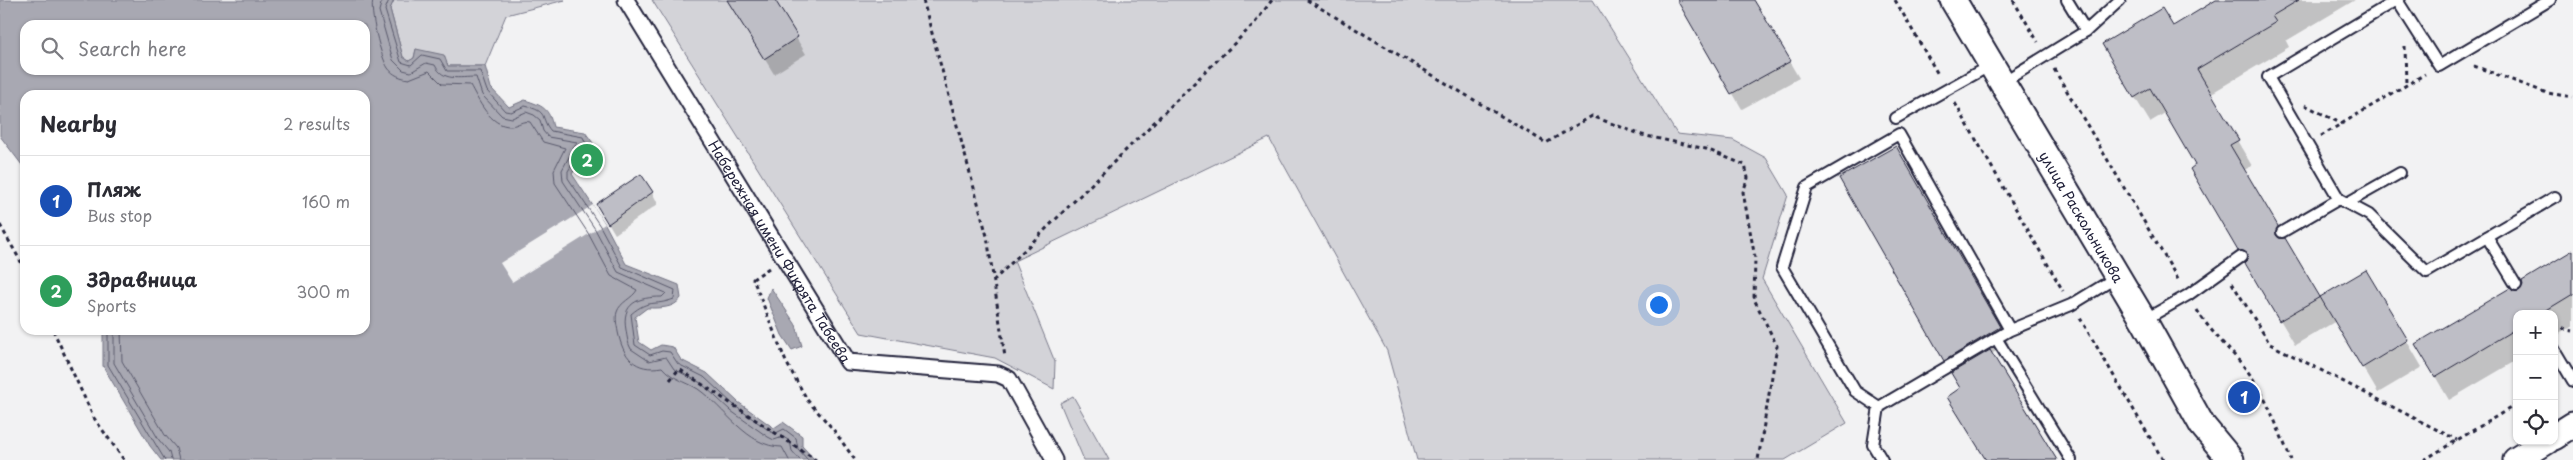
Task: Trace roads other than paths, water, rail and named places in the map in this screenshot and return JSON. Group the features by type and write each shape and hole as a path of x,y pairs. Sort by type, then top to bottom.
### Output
{"street":[{"name":"Набережная имени Фикрята Табеева","path":"626,0 848,362 998,374 1009,379 1054,460"},
{"name":"улица Раскольникова","path":"1953,0 2144,321 2209,436 2231,460"},
{"path":"2558,434 2573,425"},
{"name":"улица Раскольникова","path":"2209,436 2216,460"},
{"path":"2516,460 2540,445"}],"lane":[{"path":"2067,0 2086,31"},
{"path":"2550,0 2439,66 2397,0 2268,77 2343,201 2369,215 2427,272 2555,197"},
{"path":"1896,118 1997,74 2046,56 2086,31 2117,1"},
{"path":"1879,407 1855,391 1782,267 1807,186 1899,134 2010,330"},
{"path":"2282,232 2400,173"},
{"path":"2487,237 2516,284"},
{"path":"2144,321 2188,295 2241,257"},
{"path":"1879,407 2010,330 2072,304 2117,277"},
{"path":"1996,338 2071,460"},
{"path":"2558,355 2573,381"},
{"path":"1879,407 1873,445 1882,460"}],"water":[{"path":"0,0 394,0 390,9 403,57 409,61 414,58 416,49 444,55 448,66 485,66 491,88 509,107 525,100 544,109 553,127 585,132 593,143 572,174 605,224 626,264 679,285 681,298 678,302 666,307 647,308 635,317 639,342 651,350 661,345 673,347 681,360 707,373 738,402 774,428 783,422 802,436 802,446 815,460 161,460 150,446 103,366 103,335 370,335 370,90 20,90 20,162 0,136"},
{"path":"771,288 796,325 802,346 792,350 782,335 767,298"}],"place":[{"name":"Здравница","path":"587,160"},
{"name":"Пляж","path":"2244,397"}]}
